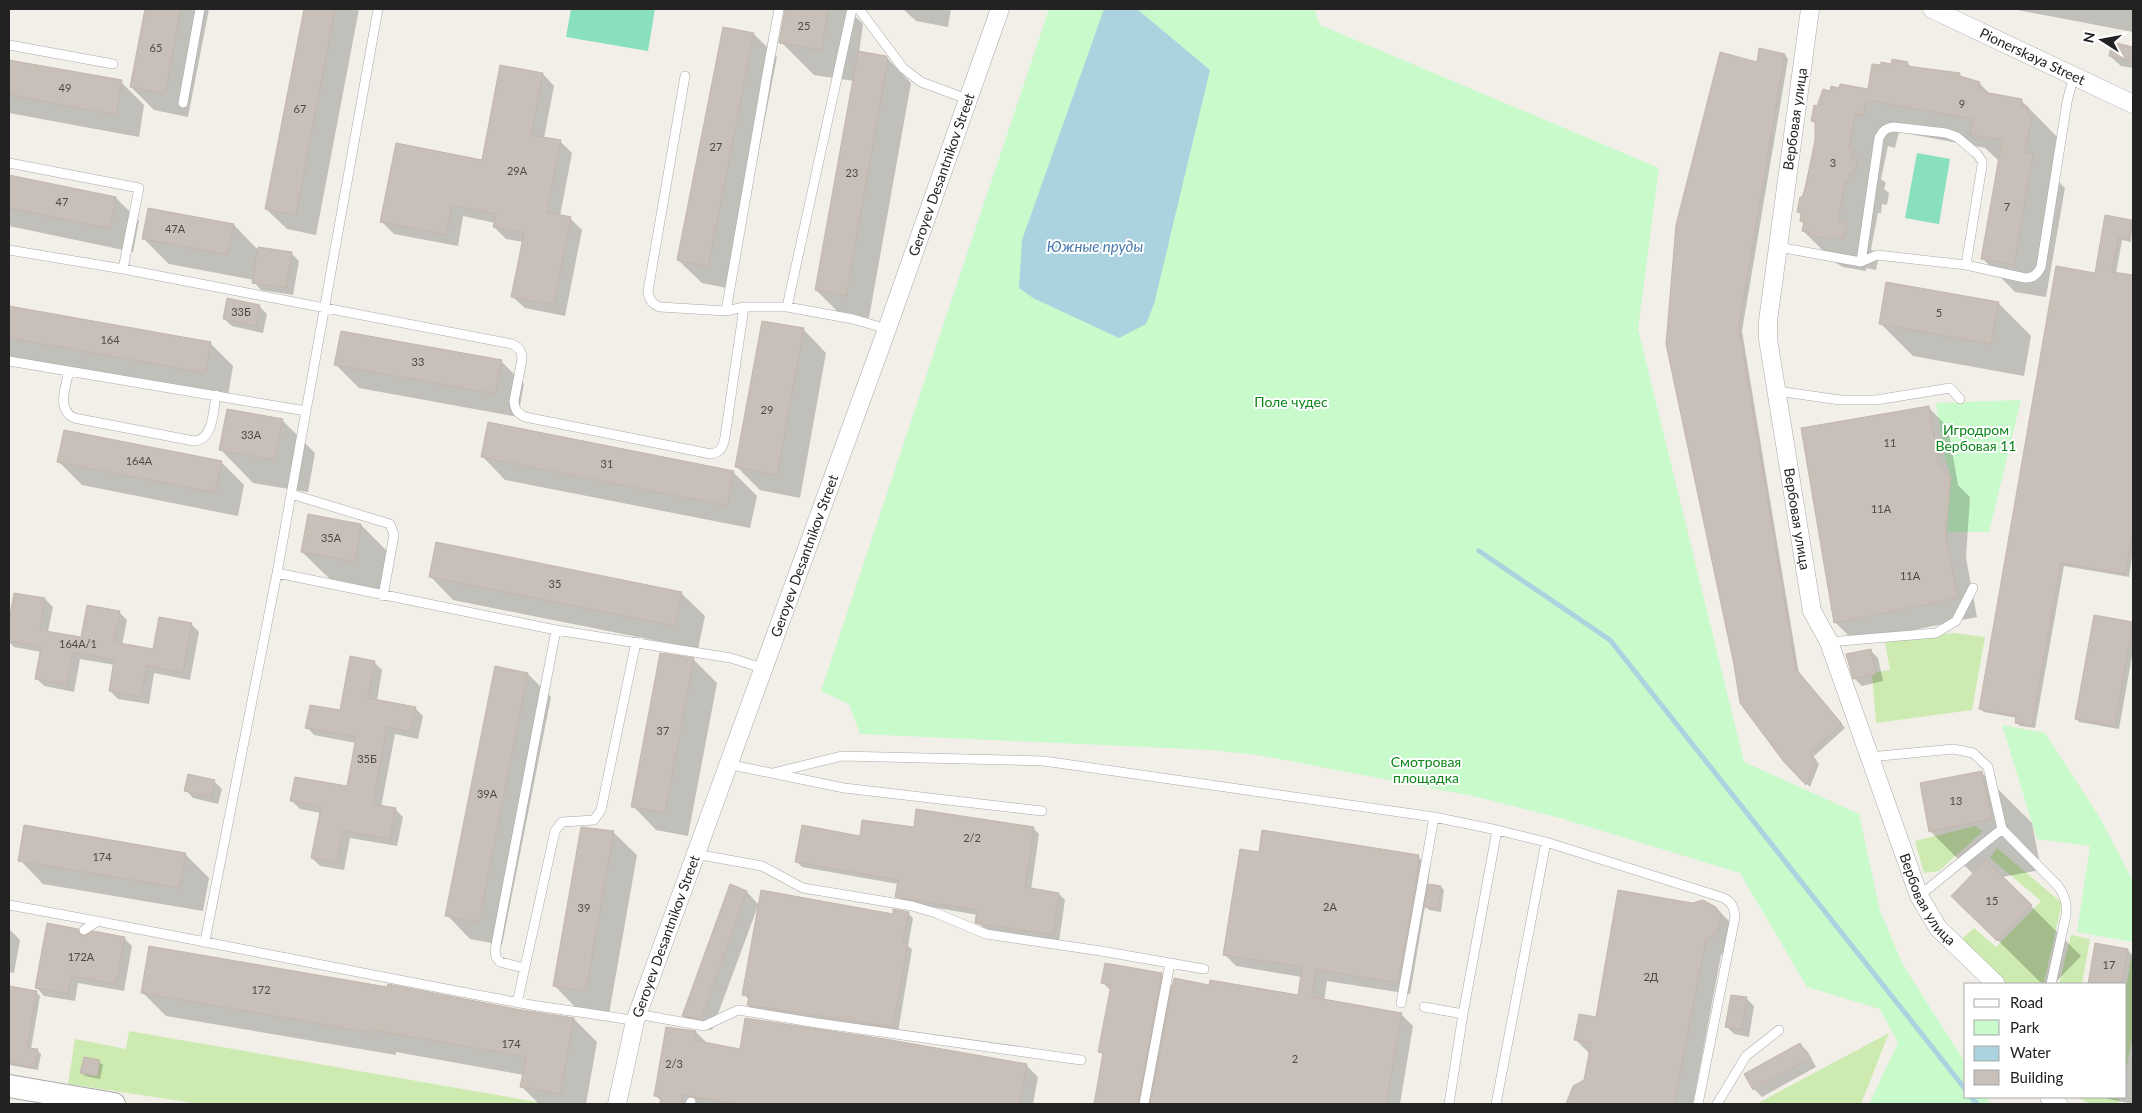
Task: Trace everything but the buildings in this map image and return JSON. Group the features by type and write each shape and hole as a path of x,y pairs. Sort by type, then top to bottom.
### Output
{"street":[{"name":"Geroyev Desantnikov Street","path":"617,1104 636,1017 887,329 1000,9"},
{"name":"Вербовая улица","path":"1810,9 1768,321 1768,339 1812,612 1829,642 1919,896 1938,928 1995,983"},
{"name":"Pionerskaya Street","path":"1935,9 2074,74 2133,104"},
{"path":"9,1086 114,1104"}],"lane":[{"path":"183,103 200,9"},
{"path":"205,941 278,573 323,307 378,9"},
{"path":"726,312 779,9"},
{"path":"787,307 852,9"},
{"path":"859,9 903,68 921,82 967,99"},
{"path":"9,45 113,64"},
{"path":"1778,247 1861,262 1877,255 1966,265 2032,278 2038,274 2041,267 2074,74"},
{"path":"685,76 648,292 649,299 653,304 660,307 726,312 744,307 787,307 853,319 887,329"},
{"path":"762,99 766,81"},
{"path":"1861,262 1879,138 1882,132 1894,127 1952,135 1980,157 1982,166 1966,265"},
{"path":"9,163 139,188 123,269"},
{"path":"9,250 123,269 512,344 518,346 522,352 514,401 514,408 518,414 524,417 711,454 717,453 723,448 744,307"},
{"path":"9,360 306,411"},
{"path":"69,371 64,409 74,418 194,441 201,440 207,436 210,430 216,396"},
{"path":"1777,391 1840,400 1876,400 1950,388 1960,399"},
{"path":"291,494 390,524 394,536 383,596"},
{"path":"278,573 556,630 731,658 762,668"},
{"path":"1829,642 1936,633 1956,621 1973,588"},
{"path":"524,968 500,962 496,957 495,950 556,630"},
{"path":"517,1003 555,830 562,822 594,820 601,810 636,642"},
{"path":"1870,757 1953,749 1973,753 1988,767 2002,829 2058,886 2064,895 2066,915 2051,983"},
{"path":"773,773 842,756 1044,761 1434,817 1546,842 1724,898 1730,902 1734,909 1735,917 1698,1104"},
{"path":"727,764 844,788 1042,811"},
{"path":"1401,1003 1434,817"},
{"path":"1919,896 2002,829"},
{"path":"1449,1104 1463,1014 1497,830"},
{"path":"1496,1104 1546,842"},
{"path":"695,854 762,866 803,888 912,906 936,913 986,934 1204,969"},
{"path":"9,905 205,941 517,1003 704,1026 738,1010 826,1025 1081,1060"},
{"path":"84,930 98,921"},
{"path":"1144,1104 1170,963"},
{"path":"1424,1007 1463,1014"},
{"path":"1717,1104 1746,1056 1779,1030"}],"green space":[{"path":"571,9 655,9 648,51 566,37"},
{"name":"Поле чудес","path":"1049,9 1314,9 1320,25 1659,168 1638,329 1744,762 1859,814 1880,911 1903,965 1964,1061 1964,1098 1987,1098 1991,1104 1869,1104 1898,1043 1880,1009 1807,987 1740,873 1560,818 1473,796 1258,755 1211,750 860,734 849,704 821,691"},
{"path":"1917,153 1950,159 1939,224 1905,218"},
{"name":"Игродром Вербовая 11","path":"2021,400 1989,532 1940,532 1951,476 1945,459 1936,403"},
{"path":"1953,633 1985,637 1972,710 1876,723 1872,673 1890,670 1885,642"},
{"path":"2002,725 2045,733 2100,818 2133,881 2133,942 2077,932 2090,846 2037,839"},
{"path":"1975,826 1983,831 1939,871 1924,873 1915,841"},
{"path":"1997,848 2062,903 2044,982 1993,983 1959,942 1974,928 1996,947 2041,901 1990,858"},
{"path":"2071,935 2090,939 2082,983 2059,983"},
{"path":"2133,948 2133,1035 2127,1065 2127,983"},
{"path":"129,1031 543,1103 201,1104 68,1084 75,1039 126,1049"},
{"path":"1889,1033 1861,1104 1758,1103"},
{"path":"2079,1098 2120,1098 2118,1104 2090,1104"}],"water":[{"name":"Южные пруды","path":"1104,9 1137,9 1210,70 1154,304 1146,324 1119,338 1033,298 1019,288 1022,240"}],"waterway":[{"path":"1479,551 1610,640 1964,1087"},
{"path":"1972,1098 1977,1104"}],"park label":[{"name":"Смотровая площадка","path":"1426,770"}]}
